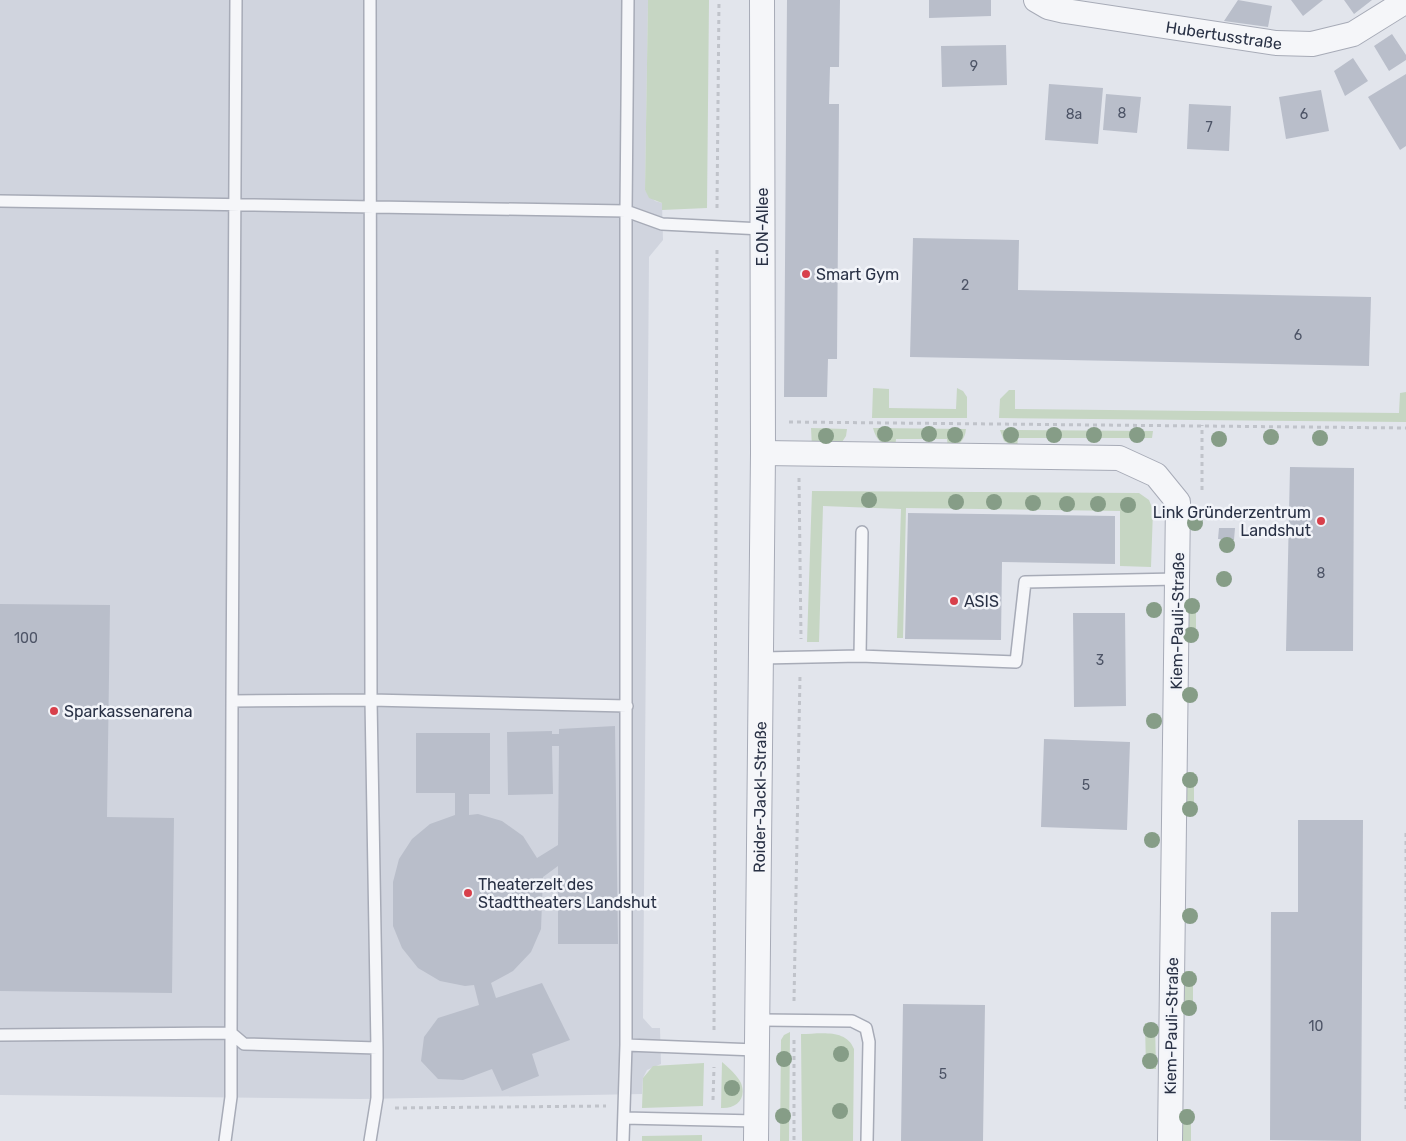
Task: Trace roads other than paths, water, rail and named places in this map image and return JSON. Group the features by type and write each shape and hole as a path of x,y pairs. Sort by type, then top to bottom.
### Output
{"street":[{"name":"E.ON-Allee","path":"762,0 763,453"},
{"name":"Hubertusstraße","path":"1036,0 1048,7 1065,11 1276,43 1312,44 1353,34 1406,1"},
{"name":"Kiem-Pauli-Straße","path":"763,453 1119,458 1156,475 1178,502 1170,1141"},
{"name":"Roider-Jackl-Straße","path":"756,1131 763,453"}],"lane":[{"path":"225,1141 231,1097 236,0"},
{"path":"370,0 370,700 377,1048 376,1109 370,1141"},
{"path":"623,1141 626,1045 626,211 628,0"},
{"path":"0,201 234,203 626,211 662,224 717,225 762,229"},
{"path":"860,656 862,532"},
{"path":"760,658 860,656 1016,662 1025,582 1178,580"},
{"path":"232,701 370,700 627,706"},
{"path":"757,1020 852,1021 866,1028 869,1042 868,1141"},
{"path":"0,1035 231,1033 244,1044 377,1048"},
{"path":"626,1045 756,1050"},
{"path":"624,1118 713,1120 756,1131"}],"place":[{"name":"Smart Gym","path":"806,274"},
{"name":"Link Gründerzentrum Landshut","path":"1321,521"},
{"name":"ASIS","path":"954,601"},
{"name":"Sparkassenarena","path":"54,711"},
{"name":"Theaterzelt des Stadttheaters Landshut","path":"468,893"}]}
